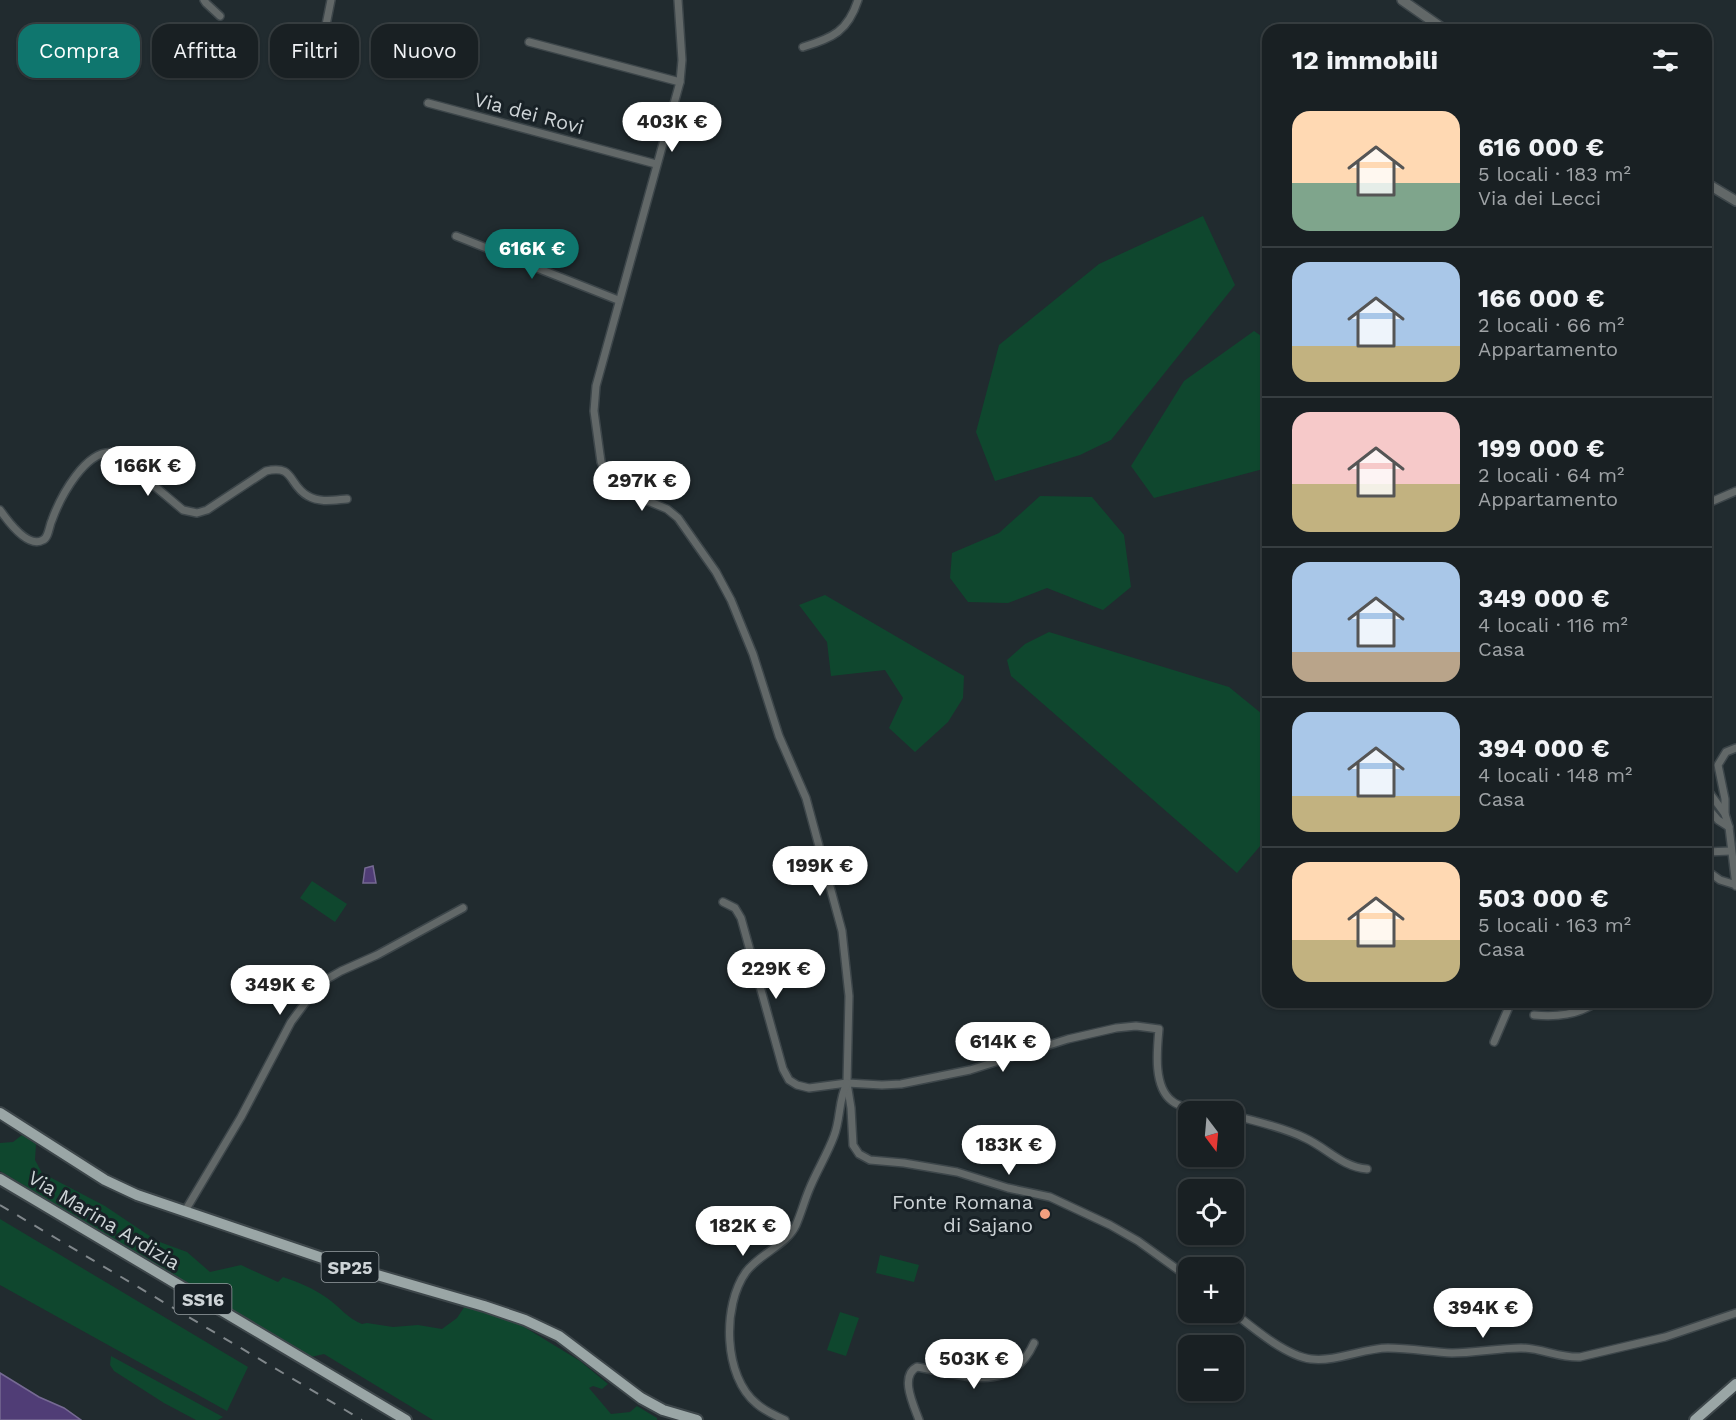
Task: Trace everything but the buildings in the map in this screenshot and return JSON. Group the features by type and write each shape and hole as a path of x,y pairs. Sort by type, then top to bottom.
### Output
{"main road":[{"name":"SP25","path":"0,1113 105,1180 137,1195 346,1266 525,1320 559,1336 641,1398 663,1410 697,1420"},
{"name":"Via Marina Ardizia","path":"0,1179 406,1420"},
{"path":"1695,1420 1736,1384"}],"street":[{"path":"204,0 220,16"},
{"path":"326,24 331,0"},
{"path":"678,0 682,60 680,82 596,386 594,411 601,462 607,475 615,484 667,509 678,518 716,572 731,600 753,654 779,736 807,798 842,931 849,996 847,1083 854,1145 859,1154 870,1160 957,1172 1008,1188 1050,1197 1110,1225 1138,1241 1178,1270"},
{"path":"803,47 829,39 838,33 849,20 858,0"},
{"path":"1402,0 1436,24"},
{"path":"529,42 680,82"},
{"name":"Via dei Rovi","path":"428,103 656,164"},
{"path":"1712,187 1736,201"},
{"path":"456,236 618,300"},
{"path":"0,510 20,533 30,540 43,540 47,536 51,521 71,481 90,460 109,452 115,453 183,510 197,513 207,510 266,471 275,469 287,472 300,490 315,499 328,501 347,499"},
{"path":"1712,501 1736,491"},
{"path":"1712,874 1720,880 1736,885 1729,827 1725,814 1725,799 1718,765 1726,752 1736,748"},
{"path":"1712,796 1725,814"},
{"path":"1712,813 1729,827"},
{"path":"1712,852 1731,851"},
{"path":"723,902 735,909 741,918 783,1069 789,1080 797,1085 809,1088 847,1083 882,1085 941,1076 970,1070 1068,1039 1136,1026 1159,1029 1157,1048 1160,1082 1166,1095 1172,1102 1178,1104"},
{"path":"185,1211 241,1117 291,1022 311,995 327,979 340,971 377,955 464,908"},
{"path":"1494,1042 1508,1008"},
{"path":"1534,1015 1561,1016 1588,1008"},
{"path":"785,1420 756,1404 741,1384 734,1365 730,1340 731,1318 737,1289 746,1273 756,1261 788,1236 795,1227 808,1190 834,1136 839,1121 841,1095 847,1083"},
{"path":"1244,1118 1303,1137 1321,1146 1347,1165 1367,1169"},
{"path":"1244,1320 1283,1347 1299,1356 1312,1359 1326,1359 1386,1348 1449,1353 1521,1348 1580,1357 1665,1336 1736,1313"},
{"path":"918,1420 909,1393 908,1376 911,1370 917,1367 974,1377 996,1377 1020,1366 1027,1358 1034,1343"}],"green space":[{"path":"1203,216 1235,285 1111,440 1080,455 995,481 976,432 999,345 1099,264"},
{"path":"1254,331 1262,337 1262,469 1154,498 1131,466 1184,381"},
{"path":"1040,496 1092,497 1124,535 1131,587 1103,610 1047,588 1008,603 968,602 950,578 952,553 999,533"},
{"path":"825,595 964,676 963,698 948,722 915,752 889,728 903,698 885,670 831,676 827,642 799,605"},
{"path":"1049,632 1229,687 1262,714 1262,844 1237,873 1011,676 1007,660 1025,644"},
{"path":"312,881 347,904 335,922 300,898"},
{"path":"22,1135 36,1144 35,1160 42,1173 105,1206 157,1241 187,1252 210,1272 241,1265 278,1282 283,1277 316,1291 362,1324 393,1327 418,1325 442,1329 457,1318 465,1306 521,1325 580,1361 608,1384 602,1389 593,1386 589,1388 611,1414 630,1412 637,1406 657,1420 433,1420 324,1354 311,1357 0,1171 0,1143 13,1142"},
{"path":"0,1219 248,1367 227,1411 0,1285"},
{"path":"880,1255 919,1265 914,1282 876,1273"},
{"path":"840,1312 859,1318 846,1356 827,1350"},
{"path":"111,1356 223,1417 218,1420 196,1420 164,1403 114,1371 110,1365"}],"shaded area":[{"path":"373,866 376,883 363,883 365,868"},
{"path":"0,1373 39,1397 64,1408 81,1420 0,1420"}],"railway":[{"path":"0,1205 362,1420"}],"place":[{"name":"Fonte Romana di Sajano","path":"1045,1214"}]}
